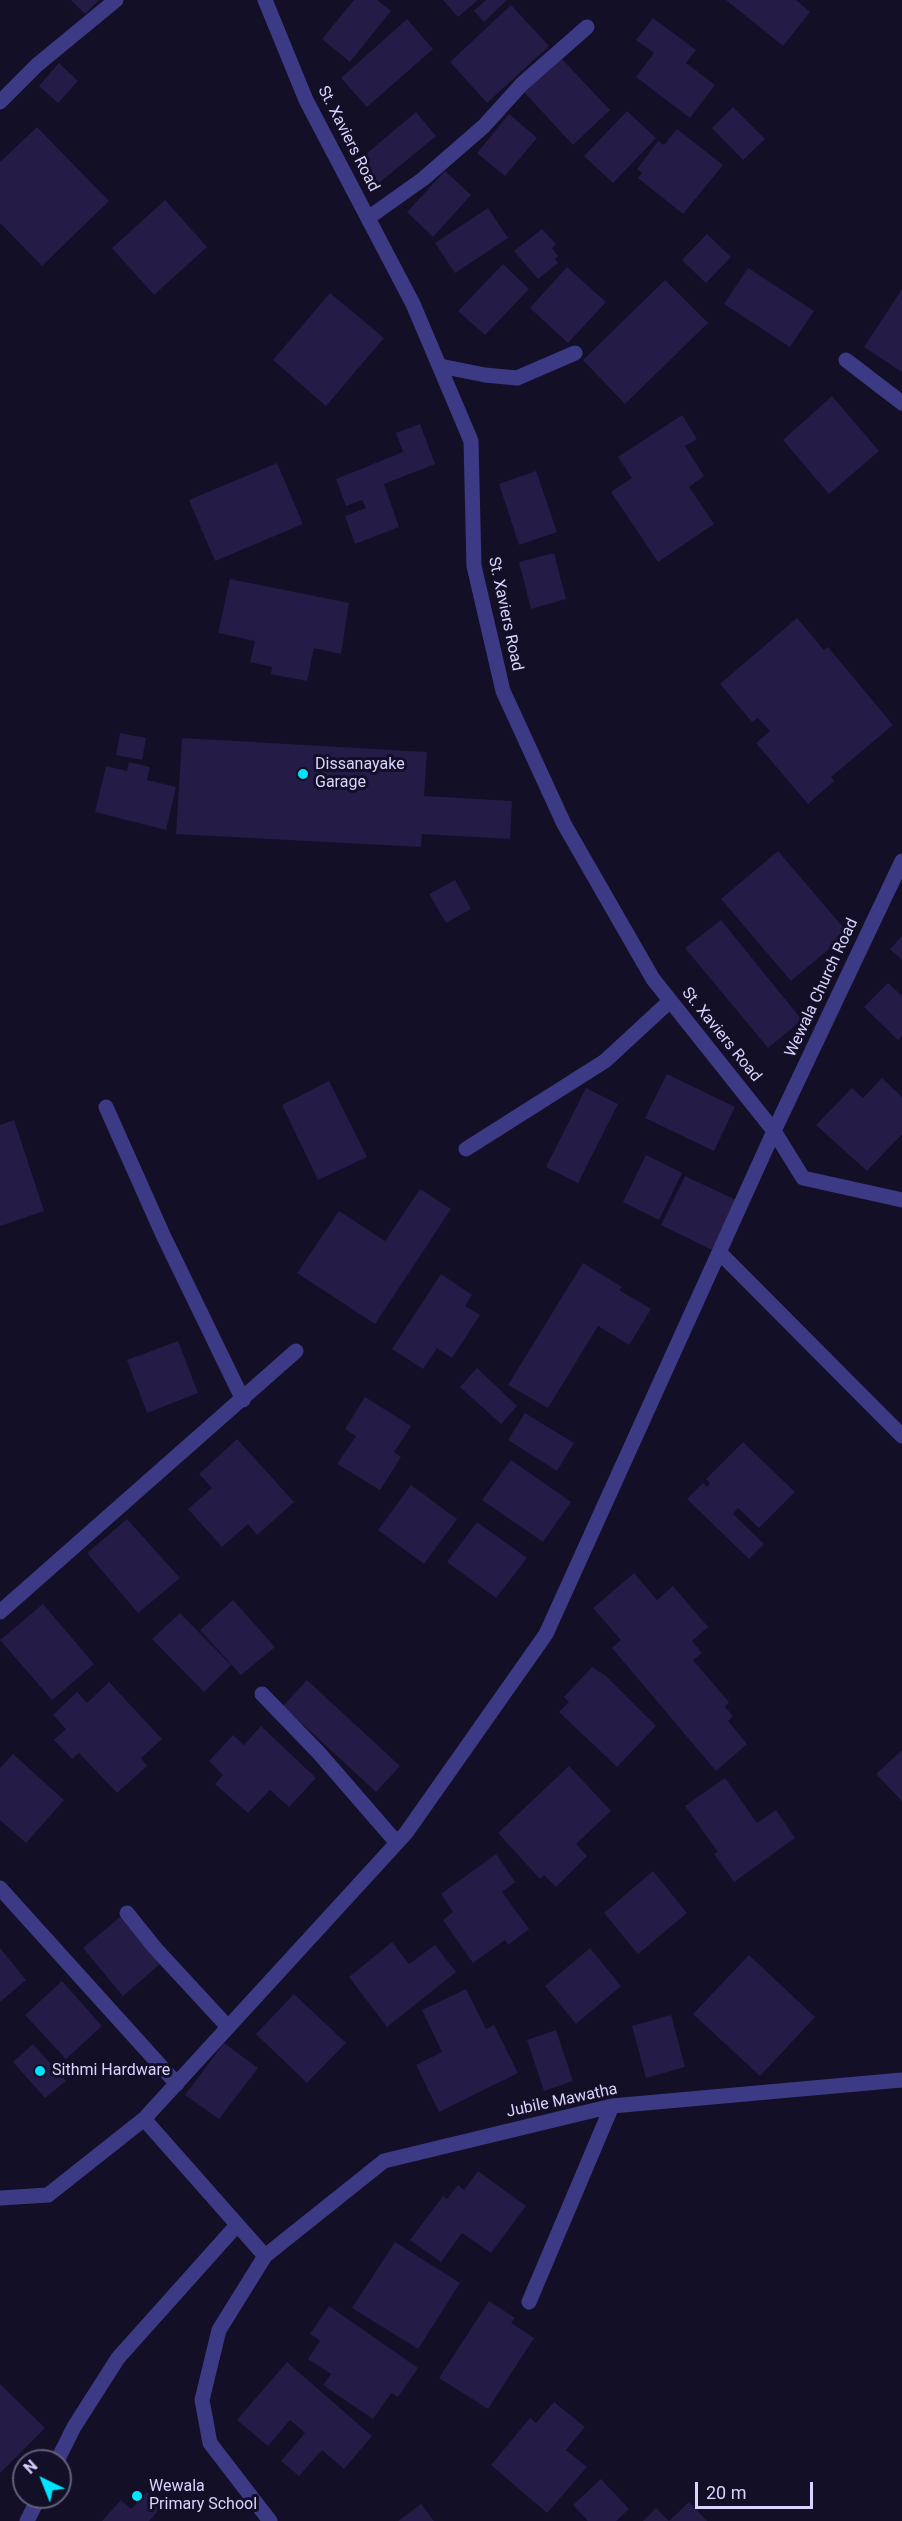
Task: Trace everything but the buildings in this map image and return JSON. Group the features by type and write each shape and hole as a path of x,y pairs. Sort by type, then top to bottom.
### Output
{"street":[{"path":"0,102 38,65 116,0"},
{"name":"St. Xaviers Road","path":"264,0 306,100 413,304 471,441 474,566 503,691 564,824 653,979 774,1131 803,1178 902,1200"},
{"path":"368,218 423,179 476,134 522,84 587,27"},
{"path":"440,366 485,375 517,378 575,353"},
{"path":"846,360 902,403"},
{"name":"Wewala Church Road","path":"0,2198 48,2195 144,2119 397,1843 546,1634 774,1131 902,861"},
{"path":"466,1149 605,1061 670,1001"},
{"path":"106,1107 163,1235 243,1400"},
{"path":"719,1252 902,1436"},
{"path":"0,1612 296,1351"},
{"path":"262,1694 319,1753 397,1843"},
{"path":"0,1888 177,2084"},
{"path":"127,1913 155,1948 228,2027"},
{"name":"Jubile Mawatha","path":"270,2521 210,2443 202,2400 219,2330 265,2256 384,2161 612,2106 902,2080"},
{"path":"529,2302 612,2106"},
{"path":"144,2119 265,2256"},
{"path":"63,2449 74,2427 118,2358 237,2225"}],"place":[{"name":"Dissanayake Garage","path":"303,774"},
{"name":"Sithmi Hardware","path":"40,2071"},
{"name":"Wewala Primary School","path":"137,2496"}]}
